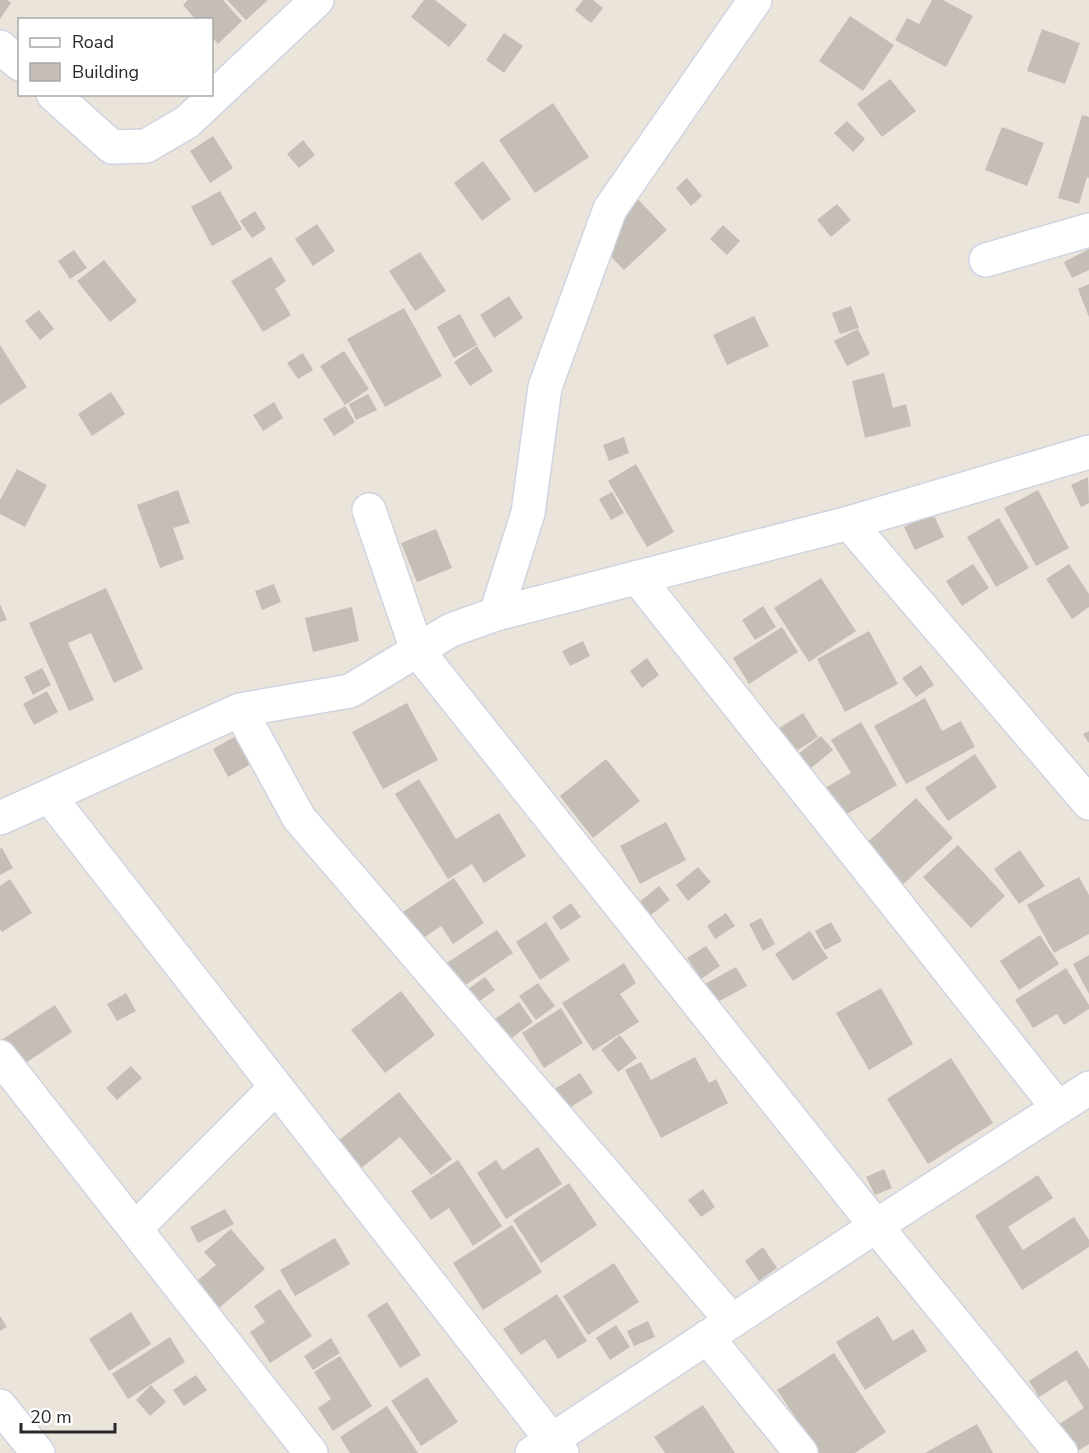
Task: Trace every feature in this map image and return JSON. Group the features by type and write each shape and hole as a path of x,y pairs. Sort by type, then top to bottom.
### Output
{"street":[{"path":"55,96 112,147 146,146 187,122 317,0"},
{"path":"495,614 528,513 545,387 610,208 755,0"},
{"path":"0,47 18,62"},
{"path":"986,260 1089,230"},
{"path":"0,819 240,710 350,691 451,630 495,614 849,523 1089,452"},
{"path":"369,510 417,650 876,1226 1061,1453"},
{"path":"849,523 1089,803"},
{"path":"637,577 1058,1108"},
{"path":"240,710 299,818 719,1329 801,1453"},
{"path":"49,795 276,1087 548,1449 719,1329 1089,1088"},
{"path":"0,1057 311,1453"},
{"path":"135,1229 276,1087"},
{"path":"0,1406 38,1453"}],"building":[{"path":"0,0 7,0 11,3 0,19"},
{"path":"188,0 223,0 242,21 218,44 213,38 213,18 194,18 183,5"},
{"path":"227,0 268,0 246,20"},
{"path":"424,0 435,0 467,25 449,47 411,17"},
{"path":"583,0 593,0 603,8 591,23 575,10"},
{"path":"932,0 943,0 973,16 946,67 895,40 907,18 919,24"},
{"path":"850,16 894,45 863,91 819,61"},
{"path":"1042,29 1080,43 1065,84 1027,71"},
{"path":"504,33 523,46 504,73 486,60"},
{"path":"890,79 916,111 882,137 857,104"},
{"path":"553,103 589,157 535,193 499,140"},
{"path":"1082,115 1089,117 1089,178 1087,177 1079,204 1058,198"},
{"path":"847,121 865,139 853,152 834,133"},
{"path":"1002,127 1044,143 1027,186 985,170"},
{"path":"213,136 233,168 210,183 190,151"},
{"path":"303,140 315,155 299,168 287,154"},
{"path":"483,161 511,199 482,221 454,183"},
{"path":"687,178 702,196 691,206 676,188"},
{"path":"220,191 242,229 212,246 191,207"},
{"path":"633,194 667,230 624,270 590,235"},
{"path":"837,204 851,220 831,237 817,220"},
{"path":"255,211 266,229 252,238 240,221"},
{"path":"317,224 335,251 313,266 295,239"},
{"path":"723,225 740,241 727,255 710,239"},
{"path":"1089,249 1089,270 1072,278 1064,262"},
{"path":"74,250 87,268 70,279 58,261"},
{"path":"420,252 446,291 415,311 389,271"},
{"path":"271,257 286,281 275,289 291,315 263,332 231,281"},
{"path":"104,260 137,301 110,322 77,281"},
{"path":"1089,284 1089,317 1078,289"},
{"path":"509,296 523,318 494,338 480,315"},
{"path":"851,306 859,328 840,334 832,313"},
{"path":"404,308 442,376 385,407 347,339"},
{"path":"39,310 54,329 40,340 25,321"},
{"path":"460,314 477,345 454,358 437,327"},
{"path":"754,316 769,346 727,365 713,335"},
{"path":"858,329 870,354 847,366 834,341"},
{"path":"0,345 27,387 0,405"},
{"path":"477,346 493,371 470,386 454,362"},
{"path":"344,351 369,389 345,405 320,366"},
{"path":"303,353 313,370 298,379 287,363"},
{"path":"884,373 893,408 906,404 911,426 865,438 852,381"},
{"path":"111,392 125,414 92,436 78,414"},
{"path":"368,394 377,410 356,420 349,404"},
{"path":"274,402 283,418 263,431 253,415"},
{"path":"345,406 355,422 334,436 323,419"},
{"path":"624,437 629,453 609,461 603,445"},
{"path":"636,464 674,532 647,547 608,481"},
{"path":"17,469 47,485 25,527 0,514 0,500"},
{"path":"1088,477 1089,503 1081,507 1071,485"},
{"path":"178,490 190,523 173,528 184,559 160,568 137,505"},
{"path":"1038,490 1069,548 1036,566 1004,508"},
{"path":"612,492 624,513 611,520 599,499"},
{"path":"933,513 944,537 915,550 904,527"},
{"path":"999,518 1029,568 996,587 967,537"},
{"path":"436,529 452,568 417,582 401,543"},
{"path":"973,564 989,588 962,606 946,581"},
{"path":"1069,564 1089,594 1089,607 1072,619 1046,579"},
{"path":"821,578 856,631 809,662 774,608"},
{"path":"274,584 281,602 262,610 255,591"},
{"path":"106,588 143,669 114,683 91,633 68,643 94,700 69,711 29,623"},
{"path":"0,604 7,620 0,622"},
{"path":"763,606 776,627 755,640 742,620"},
{"path":"352,607 359,641 313,652 305,618"},
{"path":"782,627 798,652 749,684 733,658"},
{"path":"869,631 898,684 845,712 817,659"},
{"path":"583,641 590,656 570,666 562,651"},
{"path":"647,658 659,675 642,688 630,671"},
{"path":"921,665 934,685 916,697 902,678"},
{"path":"42,668 51,685 33,695 24,677"},
{"path":"47,691 58,712 34,725 23,704"},
{"path":"925,698 942,731 961,721 975,747 906,784 874,726"},
{"path":"407,703 438,760 383,789 352,732"},
{"path":"803,713 818,737 789,756 773,732"},
{"path":"861,722 897,785 835,821 818,792 851,773 831,740"},
{"path":"1089,731 1089,743 1083,734"},
{"path":"236,736 251,764 228,777 213,749"},
{"path":"821,736 833,750 805,773 793,758"},
{"path":"975,754 997,787 948,821 925,788"},
{"path":"606,759 640,801 593,838 560,796"},
{"path":"419,779 456,839 499,813 526,856 484,883 472,864 448,879 395,794"},
{"path":"916,798 953,838 897,890 859,850"},
{"path":"666,822 686,860 640,884 620,846"},
{"path":"958,845 1005,896 971,928 923,877"},
{"path":"2,848 13,868 0,875 0,849"},
{"path":"1020,850 1045,886 1019,904 994,869"},
{"path":"698,867 711,882 688,901 676,885"},
{"path":"1079,877 1089,895 1089,934 1054,953 1027,905"},
{"path":"454,878 484,923 453,944 441,926 422,939 403,912"},
{"path":"10,879 32,913 2,932 0,929 0,886"},
{"path":"659,886 670,900 643,921 632,908"},
{"path":"571,903 581,917 561,930 552,917"},
{"path":"726,913 735,926 715,939 707,926"},
{"path":"761,918 775,944 763,951 749,924"},
{"path":"546,922 570,960 540,980 516,942"},
{"path":"831,922 842,941 825,950 815,931"},
{"path":"497,930 513,953 461,988 445,964"},
{"path":"810,931 828,958 793,981 775,954"},
{"path":"1040,935 1059,964 1019,990 1000,961"},
{"path":"706,946 720,966 701,979 687,958"},
{"path":"1089,955 1089,994 1073,964"},
{"path":"624,963 636,983 620,994 639,1022 593,1051 562,1003"},
{"path":"736,967 747,986 716,1003 705,984"},
{"path":"1066,968 1089,1005 1089,1009 1064,1025 1057,1014 1033,1028 1015,1000"},
{"path":"485,977 495,990 477,1003 467,990"},
{"path":"538,983 555,1006 536,1020 519,996"},
{"path":"881,988 913,1044 869,1070 836,1013"},
{"path":"401,991 435,1035 385,1073 351,1030"},
{"path":"126,993 136,1011 117,1021 107,1004"},
{"path":"519,1002 533,1022 509,1040 495,1019"},
{"path":"55,1005 72,1032 15,1070 0,1041"},
{"path":"561,1008 583,1043 544,1068 522,1033"},
{"path":"620,1035 637,1058 618,1072 601,1050"},
{"path":"695,1057 709,1083 716,1079 728,1103 661,1138 625,1070 641,1062 651,1080"},
{"path":"951,1058 993,1123 928,1164 887,1099"},
{"path":"131,1066 142,1078 117,1100 106,1088"},
{"path":"580,1073 593,1093 563,1112 550,1092"},
{"path":"399,1092 452,1159 431,1175 400,1137 360,1169 338,1141"},
{"path":"538,1147 562,1184 506,1219 477,1173 496,1160 503,1170"},
{"path":"458,1160 502,1226 473,1246 449,1208 431,1220 411,1191"},
{"path":"884,1169 892,1188 875,1195 866,1177"},
{"path":"1038,1175 1053,1198 1008,1227 1023,1250 1074,1217 1089,1240 1089,1247 1022,1290 975,1216"},
{"path":"569,1183 597,1225 541,1263 513,1220"},
{"path":"703,1189 715,1207 701,1217 688,1200"},
{"path":"225,1209 234,1224 198,1243 190,1227"},
{"path":"512,1225 542,1272 483,1310 453,1263"},
{"path":"231,1229 265,1269 219,1308 197,1281 216,1265 204,1252"},
{"path":"335,1238 350,1264 295,1296 280,1270"},
{"path":"763,1247 777,1268 759,1281 745,1261"},
{"path":"614,1263 639,1302 588,1335 563,1296"},
{"path":"280,1289 312,1336 270,1363 250,1332 265,1322 254,1306"},
{"path":"557,1294 587,1341 558,1359 545,1339 521,1355 503,1329"},
{"path":"387,1302 421,1355 400,1368 367,1315"},
{"path":"131,1312 151,1344 109,1371 89,1339"},
{"path":"0,1316 7,1327 0,1331"},
{"path":"878,1316 893,1341 913,1329 927,1351 865,1390 836,1342"},
{"path":"648,1321 655,1337 634,1346 627,1331"},
{"path":"616,1325 630,1347 610,1360 596,1338"},
{"path":"170,1337 185,1362 128,1399 112,1374"},
{"path":"331,1338 340,1353 313,1370 304,1356"},
{"path":"1077,1350 1089,1369 1089,1444 1074,1453 1056,1426 1084,1408 1066,1380 1039,1397 1029,1381"},
{"path":"834,1353 886,1432 855,1453 819,1453 777,1390"},
{"path":"340,1356 372,1406 333,1431 318,1408 331,1399 314,1372"},
{"path":"196,1375 207,1390 184,1406 173,1390"},
{"path":"427,1377 458,1422 421,1446 391,1401"},
{"path":"151,1385 166,1402 150,1416 136,1400"},
{"path":"703,1405 735,1453 665,1453 654,1437"},
{"path":"387,1406 418,1453 350,1453 340,1437"},
{"path":"977,1424 993,1453 925,1453"}]}
